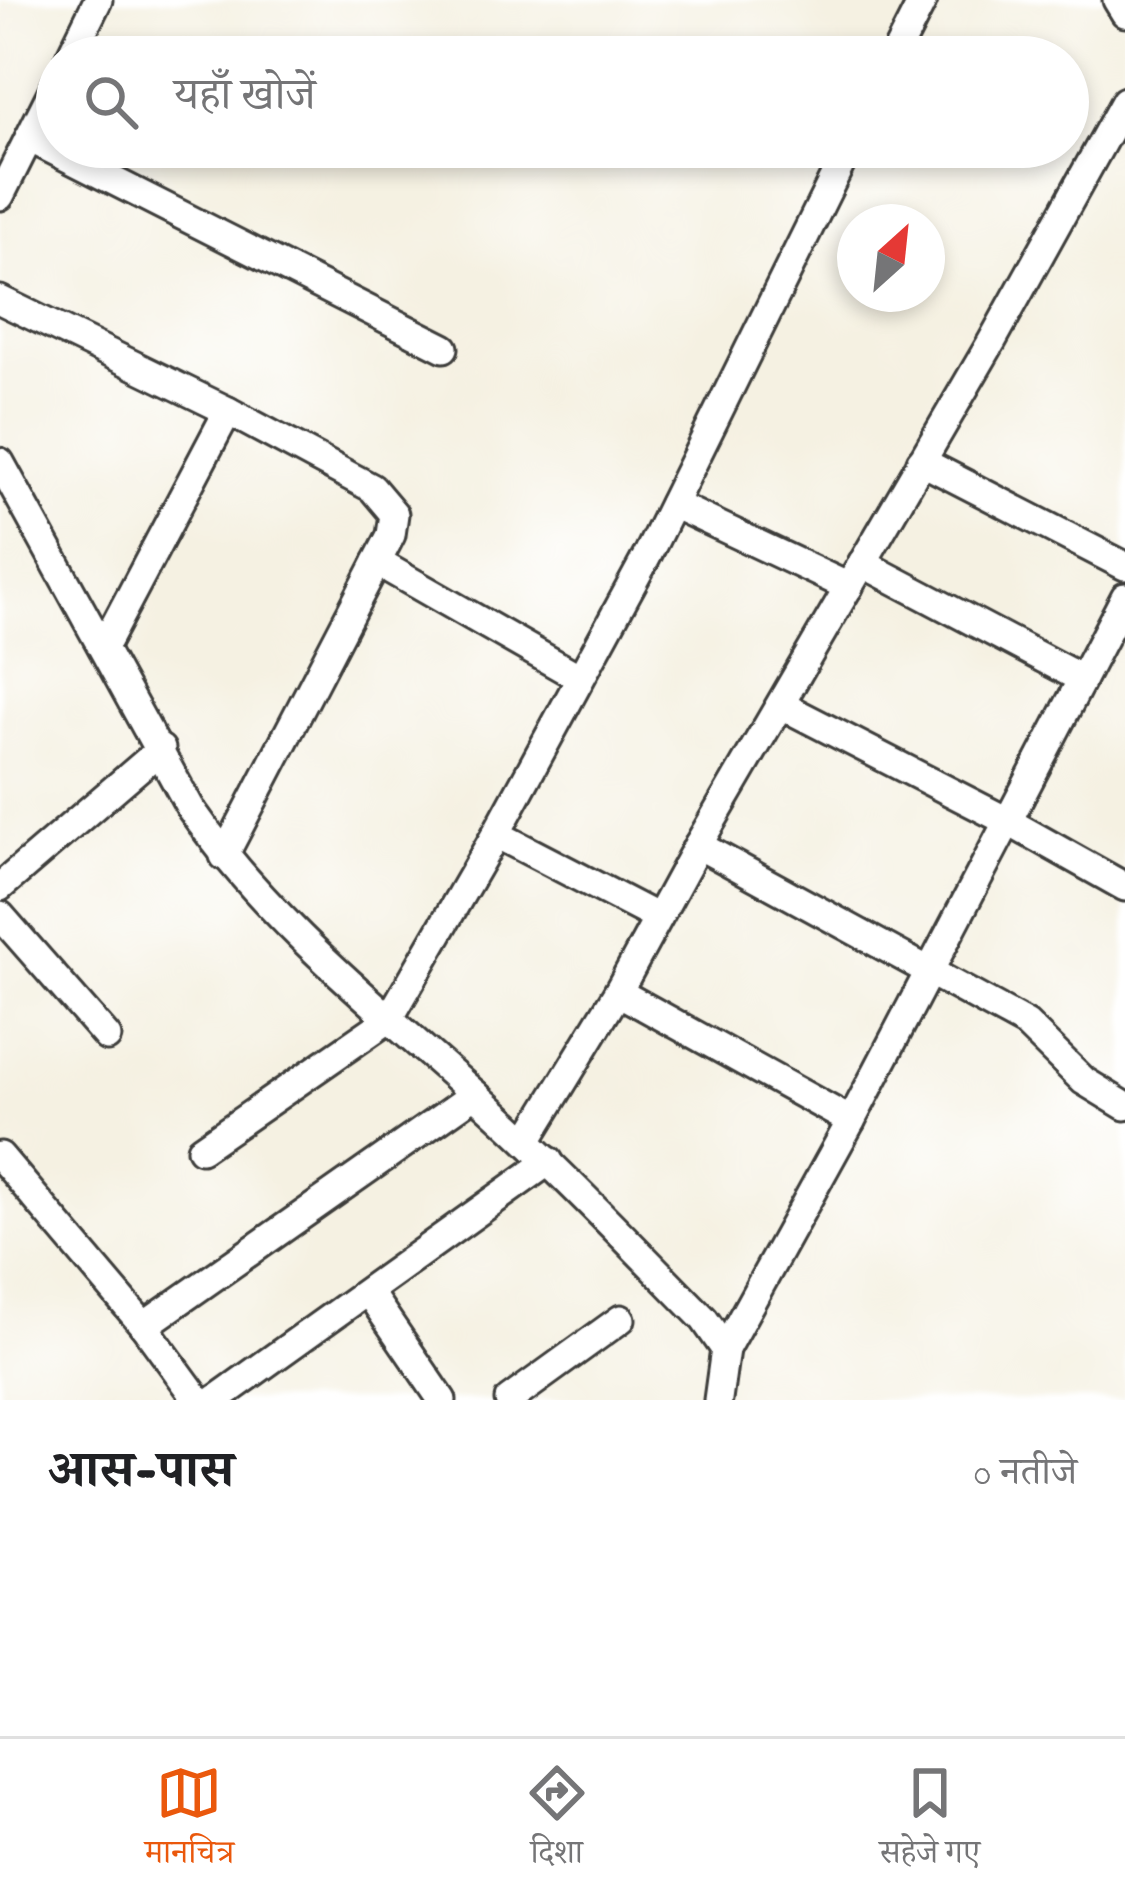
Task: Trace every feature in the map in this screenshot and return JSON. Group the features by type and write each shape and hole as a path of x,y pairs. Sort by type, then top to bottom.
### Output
{"street":[{"path":"80,36 98,0"},
{"path":"905,36 923,0"},
{"path":"1117,0 1125,13"},
{"path":"1089,166 1125,101"},
{"path":"0,196 36,124"},
{"path":"29,138 36,142"},
{"path":"88,168 444,348"},
{"path":"201,1148 388,1019 496,834 674,504 839,168"},
{"path":"527,1142 618,992 1088,168"},
{"path":"0,300 228,411 372,488 394,514 391,535 224,856"},
{"path":"104,646 228,411"},
{"path":"921,461 1125,566"},
{"path":"0,462 191,809 224,856 279,916 388,1019 549,1161 704,1319 725,1348"},
{"path":"674,504 855,575 1082,679"},
{"path":"377,562 580,678"},
{"path":"718,1400 725,1348 851,1121 1125,597"},
{"path":"781,705 1125,887"},
{"path":"5,873 161,749"},
{"path":"496,834 658,918"},
{"path":"698,845 1027,1024 1084,1081 1125,1106"},
{"path":"0,915 107,1037"},
{"path":"618,992 851,1121"},
{"path":"143,1326 475,1094"},
{"path":"0,1156 143,1326 198,1400"},
{"path":"215,1400 549,1161"},
{"path":"369,1293 442,1400"},
{"path":"509,1400 621,1318"}]}
